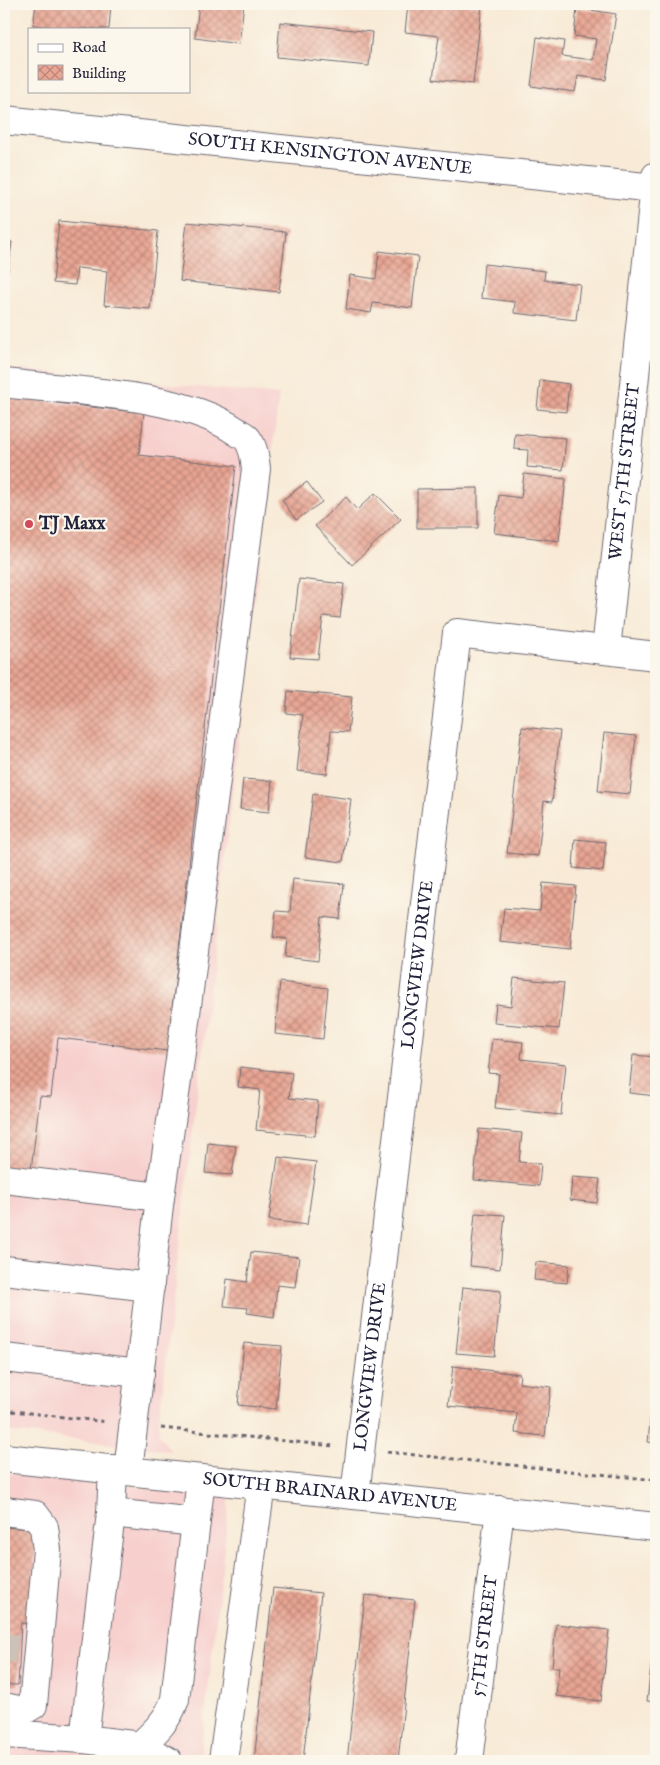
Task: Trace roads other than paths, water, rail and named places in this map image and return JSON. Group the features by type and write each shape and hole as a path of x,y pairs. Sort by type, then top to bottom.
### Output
{"street":[{"name":"SOUTH KENSINGTON AVENUE","path":"4,120 656,182"},
{"name":"WEST 57TH STREET","path":"606,650 656,182"},
{"path":"4,383 150,400 190,410 229,426 248,440 254,454 256,469 180,1060 160,1197 134,1426 111,1513 84,1739"},
{"name":"LONGVIEW DRIVE","path":"355,1495 457,633 656,656"},
{"path":"4,1178 160,1197"},
{"path":"4,1270 150,1287"},
{"path":"4,1358 140,1373"},
{"name":"SOUTH BRAINARD AVENUE","path":"4,1458 656,1527"},
{"path":"4,1734 84,1739 154,1755 162,1725 171,1712 174,1699 201,1479"},
{"path":"223,1761 261,1485"},
{"name":"57TH STREET","path":"469,1761 500,1510"},
{"path":"4,1511 35,1515 44,1527 47,1550 28,1650 34,1705 23,1710 4,1707"},
{"path":"111,1513 196,1522"}],"tunnel":[{"path":"4,1647 17,1649"}],"place":[{"name":"TJ Maxx","path":"29,524"}]}
